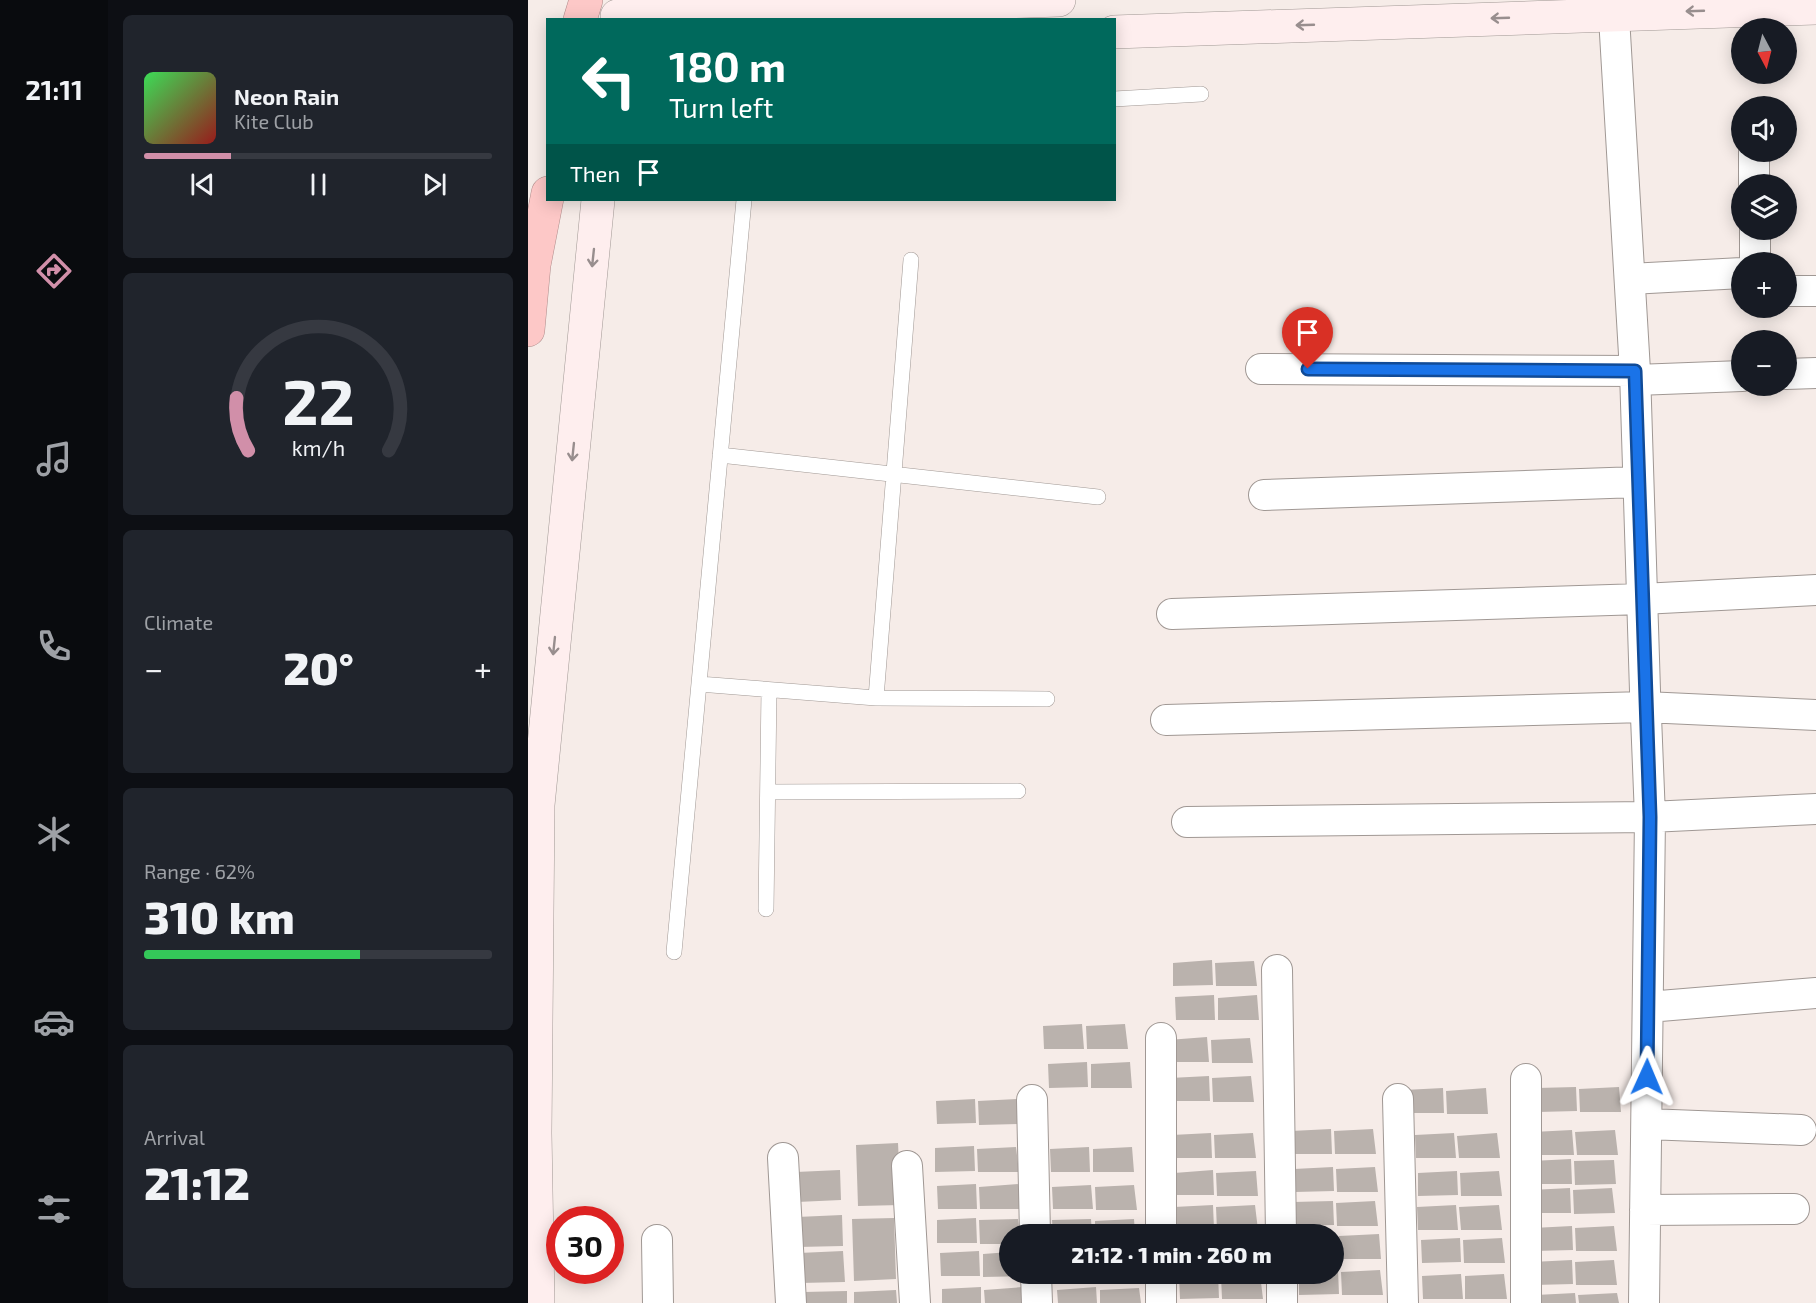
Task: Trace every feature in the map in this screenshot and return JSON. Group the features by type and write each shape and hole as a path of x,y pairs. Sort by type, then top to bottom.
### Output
{"highway":[{"path":"581,18 586,0"},
{"path":"528,330 534,265 546,201"}],"street":[{"path":"617,12 1059,0"},
{"path":"1116,32 1614,7 1816,8"},
{"path":"1614,7 1635,375 1650,817 1644,1303"},
{"path":"538,1303 535,1133 538,805 598,201"},
{"path":"1630,279 1731,274"},
{"path":"1261,369 1731,376"},
{"path":"1797,374 1816,373"},
{"path":"1264,495 1638,482"},
{"path":"1172,614 1642,599 1816,590"},
{"path":"1166,720 1645,707 1816,715"},
{"path":"1187,822 1650,817 1816,809"},
{"path":"1277,970 1281,1224"},
{"path":"1648,1007 1816,993"},
{"path":"1161,1038 1161,1224"},
{"path":"1526,1078 1526,1303"},
{"path":"1398,1099 1403,1303"},
{"path":"1032,1101 1035,1224"},
{"path":"1647,1124 1801,1130"},
{"path":"783,1158 792,1303"},
{"path":"907,1166 915,1303"},
{"path":"1645,1210 1794,1209"},
{"path":"657,1240 658,1303"},
{"path":"1036,1284 1037,1303"},
{"path":"1161,1284 1161,1303"},
{"path":"1282,1284 1282,1303"}],"lane":[{"path":"1116,99 1201,94"},
{"path":"674,952 744,201"},
{"path":"876,698 911,261"},
{"path":"720,455 1098,497"},
{"path":"699,684 876,698 1047,699"},
{"path":"766,909 769,690"},
{"path":"768,792 1018,791"}],"building":[{"path":"1212,960 1213,985 1173,986 1173,963"},
{"path":"1254,961 1257,986 1216,986 1215,963"},
{"path":"1214,995 1215,1020 1176,1020 1175,997"},
{"path":"1257,995 1259,1020 1218,1020 1218,998"},
{"path":"1082,1024 1084,1049 1044,1049 1043,1026"},
{"path":"1125,1024 1128,1049 1087,1049 1086,1026"},
{"path":"1207,1037 1209,1062 1169,1062 1168,1040"},
{"path":"1250,1038 1253,1063 1212,1063 1211,1040"},
{"path":"1087,1062 1088,1087 1049,1088 1048,1064"},
{"path":"1130,1062 1132,1088 1091,1088 1091,1064"},
{"path":"1209,1076 1210,1101 1170,1101 1170,1078"},
{"path":"1251,1076 1254,1102 1213,1102 1212,1078"},
{"path":"1576,1087 1577,1111 1538,1112 1537,1088"},
{"path":"1619,1087 1621,1112 1580,1112 1579,1089"},
{"path":"1443,1088 1444,1113 1405,1113 1404,1090"},
{"path":"1486,1088 1488,1114 1447,1114 1446,1091"},
{"path":"975,1099 976,1123 937,1124 936,1101"},
{"path":"1017,1099 1020,1124 979,1125 978,1101"},
{"path":"1331,1129 1332,1154 1293,1154 1291,1131"},
{"path":"1373,1129 1376,1154 1335,1154 1334,1131"},
{"path":"1572,1130 1574,1155 1534,1155 1533,1132"},
{"path":"1615,1130 1618,1155 1577,1155 1575,1132"},
{"path":"1211,1133 1212,1158 1172,1158 1172,1135"},
{"path":"1253,1133 1256,1158 1215,1158 1214,1135"},
{"path":"1454,1133 1456,1158 1416,1158 1415,1135"},
{"path":"1497,1133 1500,1158 1459,1158 1457,1136"},
{"path":"898,1143 901,1205 858,1206 856,1145"},
{"path":"974,1146 975,1171 935,1172 935,1148"},
{"path":"1016,1147 1019,1172 978,1172 977,1149"},
{"path":"1089,1147 1090,1172 1051,1172 1050,1149"},
{"path":"1132,1147 1134,1172 1093,1172 1093,1149"},
{"path":"1571,1159 1572,1184 1533,1184 1532,1161"},
{"path":"1614,1160 1616,1184 1575,1185 1574,1161"},
{"path":"1333,1167 1334,1191 1295,1192 1294,1169"},
{"path":"1375,1167 1378,1192 1337,1192 1336,1169"},
{"path":"840,1170 841,1200 797,1202 796,1172"},
{"path":"1213,1170 1214,1195 1175,1195 1174,1173"},
{"path":"1256,1171 1258,1196 1217,1196 1216,1173"},
{"path":"1457,1171 1458,1195 1418,1196 1418,1173"},
{"path":"1499,1171 1502,1196 1461,1196 1460,1173"},
{"path":"976,1184 977,1209 938,1209 937,1186"},
{"path":"1019,1184 1021,1209 980,1209 979,1187"},
{"path":"1091,1185 1093,1209 1053,1209 1052,1187"},
{"path":"1134,1185 1137,1210 1096,1210 1095,1187"},
{"path":"1570,1188 1571,1213 1531,1213 1531,1190"},
{"path":"1612,1188 1615,1213 1574,1214 1573,1190"},
{"path":"1333,1201 1334,1224 1294,1224 1293,1202"},
{"path":"1375,1201 1378,1226 1337,1224 1336,1203"},
{"path":"1213,1205 1214,1224 1174,1224 1174,1207"},
{"path":"1255,1205 1257,1224 1217,1224 1216,1207"},
{"path":"1456,1205 1458,1230 1418,1230 1417,1207"},
{"path":"1499,1205 1502,1230 1461,1230 1459,1207"},
{"path":"842,1215 843,1246 798,1247 797,1217"},
{"path":"894,1218 896,1279 854,1281 852,1219"},
{"path":"976,1218 977,1243 937,1243 937,1220"},
{"path":"1018,1219 1019,1224 999,1224 999,1244 980,1244 979,1220"},
{"path":"1091,1219 1091,1224 1052,1224 1052,1220"},
{"path":"1134,1219 1134,1224 1095,1224 1095,1221"},
{"path":"1572,1226 1573,1250 1534,1251 1533,1228"},
{"path":"1614,1226 1617,1251 1576,1251 1575,1228"},
{"path":"1379,1234 1381,1259 1344,1259 1344,1236"},
{"path":"1460,1238 1461,1262 1422,1263 1421,1240"},
{"path":"1502,1238 1505,1263 1464,1263 1463,1240"},
{"path":"843,1251 845,1282 800,1283 799,1253"},
{"path":"979,1251 980,1276 941,1276 940,1253"},
{"path":"999,1253 999,1277 983,1277 983,1254"},
{"path":"1572,1260 1573,1284 1534,1285 1532,1262"},
{"path":"1614,1260 1617,1285 1576,1285 1575,1262"},
{"path":"1380,1270 1383,1295 1342,1295 1344,1272"},
{"path":"1461,1274 1463,1299 1423,1299 1422,1276"},
{"path":"1504,1274 1507,1299 1465,1299 1465,1276"},
{"path":"1179,1284 1218,1284 1219,1298 1180,1299"},
{"path":"1221,1284 1261,1284 1263,1299 1222,1299"},
{"path":"1299,1284 1339,1284 1339,1294 1299,1295"},
{"path":"981,1287 981,1303 942,1303 942,1289"},
{"path":"1023,1287 1025,1303 985,1303 984,1290"},
{"path":"1096,1287 1097,1303 1058,1303 1057,1290"},
{"path":"1139,1288 1141,1303 1100,1303 1100,1290"},
{"path":"896,1290 897,1303 854,1303 854,1292"},
{"path":"847,1291 847,1303 805,1303 804,1292"},
{"path":"1575,1293 1576,1303 1536,1303 1536,1295"},
{"path":"1617,1293 1619,1303 1579,1303 1578,1295"}],"route":[{"path":"1308,369 1635,371 1650,817 1647,1077"}]}
